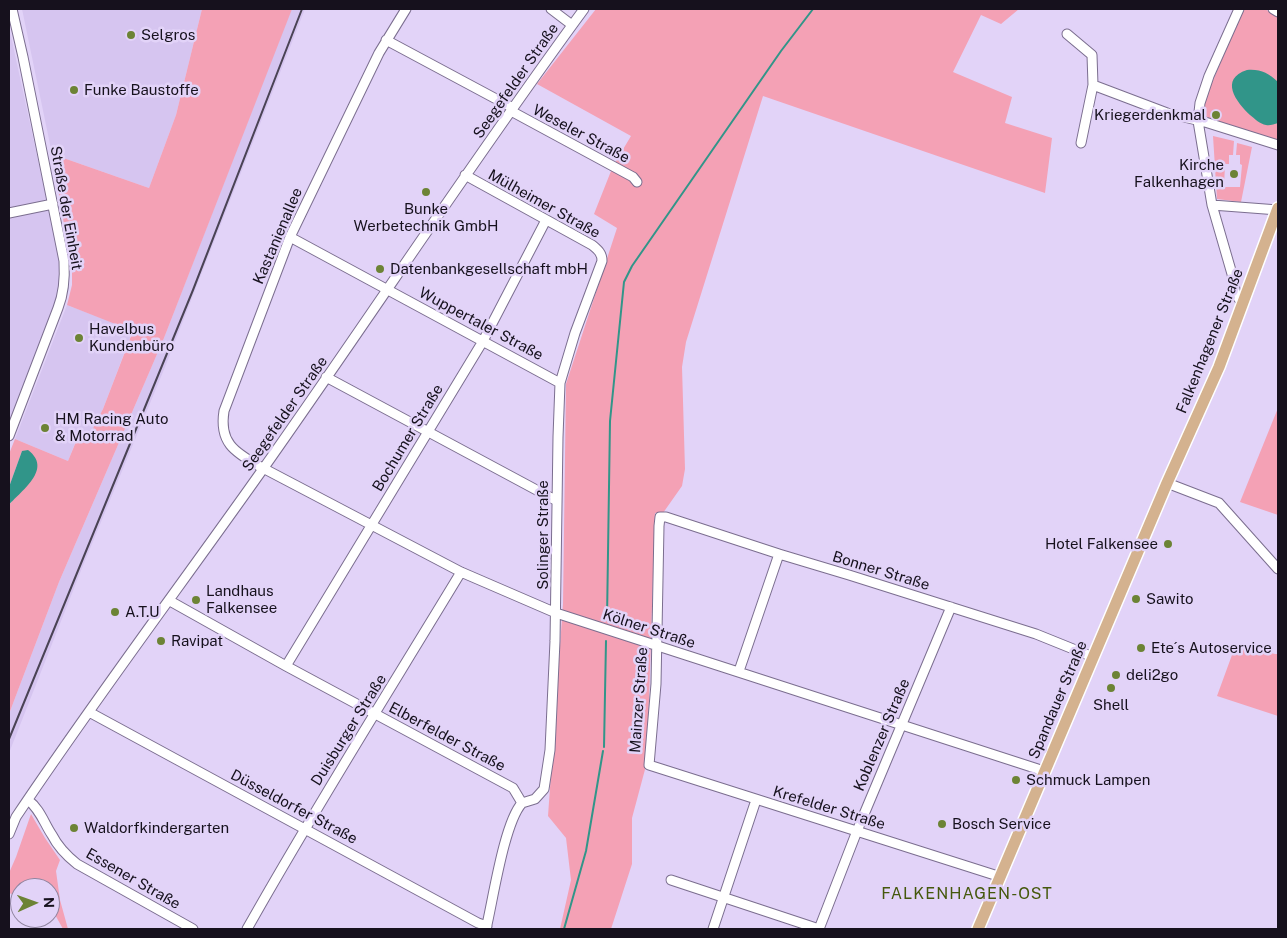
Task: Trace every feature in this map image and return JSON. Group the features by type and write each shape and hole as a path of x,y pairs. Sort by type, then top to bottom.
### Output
{"main road":[{"name":"Falkenhagener Straße","path":"1167,483 1219,367 1278,209"},
{"name":"Spandauer Straße","path":"978,929 1167,483"}],"street":[{"name":"Straße der Einheit","path":"9,436 63,293 64,261 12,9"},
{"name":"Kastanienallee","path":"264,468 240,455 227,440 223,430 223,420 227,404 290,237 386,40 406,9"},
{"path":"551,9 572,25"},
{"name":"Seegefelder Straße","path":"9,834 16,817 89,712 264,468 512,109 584,9"},
{"path":"1239,9 1209,76 1200,103 1198,120 1212,205 1232,274 1236,295 1242,303"},
{"path":"1272,9 1278,12"},
{"path":"1067,34 1092,56 1093,85 1082,143"},
{"name":"Weseler Straße","path":"386,40 633,177 637,182"},
{"path":"1093,85 1167,113 1198,120 1278,145"},
{"name":"Mülheimer Straße","path":"466,175 592,245 602,256 602,261"},
{"path":"9,213 53,204"},
{"path":"1212,205 1278,209"},
{"name":"Bochumer Straße","path":"286,666 483,341 546,220"},
{"name":"Wuppertaler Straße","path":"290,237 560,383"},
{"name":"Solinger Straße","path":"522,803 535,799 544,789 550,750 556,613 560,383 575,333 602,261"},
{"path":"326,377 557,501"},
{"name":"Kölner Straße","path":"264,468 461,572 556,613 1044,771"},
{"path":"1167,483 1219,503 1278,569"},
{"name":"Bonner Straße","path":"660,517 666,517 1036,634 1093,657"},
{"name":"Mainzer Straße","path":"649,765 653,729 660,517"},
{"path":"739,671 779,554"},
{"name":"Duisburger Straße","path":"247,929 304,828 461,572"},
{"name":"Elberfelder Straße","path":"170,600 375,715 513,788 522,803"},
{"name":"Koblenzer Straße","path":"819,929 857,831 951,607"},
{"name":"Düsseldorfer Straße","path":"89,712 487,927"},
{"name":"Krefelder Straße","path":"649,765 1001,877"},
{"name":"Essener Straße","path":"28,800 41,814 56,843 77,864 193,929"},
{"path":"713,929 756,800"},
{"path":"487,927 510,827 516,810 522,803"},
{"path":"671,880 819,929"}],"shaded area":[{"path":"22,9 202,9 176,115 149,188 52,154"},
{"path":"202,9 292,9 164,338 59,582 9,714 9,505 16,496 22,451 9,487 9,454 15,439 68,461 80,432 89,436 103,409 133,331 67,305 72,285 72,271 52,154 149,188 176,115"},
{"path":"291,9 305,9 165,367 82,568 9,753 9,714 59,582 164,338"},
{"path":"596,9 1019,9 1001,24 981,15 953,72 1012,97 1005,123 1052,138 1045,193 763,96 686,342 682,367 685,469 682,486 663,513 655,513 647,762 632,818 632,864 611,929 560,929 571,880 566,838 548,816 563,604 566,384 617,228 594,214 613,166 631,136 537,84"},
{"path":"1243,9 1265,9 1278,17 1278,142 1202,118 1201,109"},
{"path":"9,27 61,272 59,292 9,427"},
{"path":"1247,70 1264,72 1278,82 1278,123 1268,125 1260,122 1240,104 1232,85 1234,79 1239,74"},
{"path":"1213,136 1234,141 1233,155 1229,155 1229,164 1225,164 1224,187 1240,187 1242,165 1240,164 1240,155 1236,155 1237,143 1252,147 1241,202 1217,199"},
{"path":"67,305 133,330 103,409 89,436 79,433 68,461 15,439"},
{"path":"1278,408 1278,515 1240,502"},
{"path":"28,450 35,457 37,464 36,472 33,479 9,505 9,487 22,451"},
{"path":"1236,644 1278,654 1278,716 1217,696"},
{"path":"31,814 60,860 56,871 57,878 10,878 9,893 9,873"},
{"path":"60,900 68,929 63,929 60,924"}],"waterway":[{"path":"607,619 610,421 624,282 632,266 781,51 813,9"},
{"path":"604,747 606,641"},
{"path":"564,929 586,851 603,751"}],"railway":[{"path":"9,739 193,290 302,9"}],"place":[{"name":"Selgros","path":"131,35"},
{"name":"Funke Baustoffe","path":"74,90"},
{"name":"Kriegerdenkmal","path":"1216,115"},
{"name":"Kirche Falkenhagen","path":"1234,174"},
{"name":"Bunke Werbetechnik GmbH","path":"426,192"},
{"name":"Datenbankgesellschaft mbH","path":"380,269"},
{"name":"Havelbus Kundenbüro","path":"79,338"},
{"name":"HM Racing Auto & Motorrad","path":"45,428"},
{"name":"Hotel Falkensee","path":"1168,544"},
{"name":"Sawito","path":"1136,599"},
{"name":"Landhaus Falkensee","path":"196,600"},
{"name":"A.T.U","path":"115,612"},
{"name":"Ravipat","path":"161,641"},
{"name":"Ete´s Autoservice","path":"1141,648"},
{"name":"deli2go","path":"1116,675"},
{"name":"Shell","path":"1111,688"},
{"name":"Schmuck Lampen","path":"1016,780"},
{"name":"Bosch Service","path":"942,824"},
{"name":"Waldorfkindergarten","path":"74,828"}],"district":[{"name":"FALKENHAGEN-OST","path":"967,894"}]}
